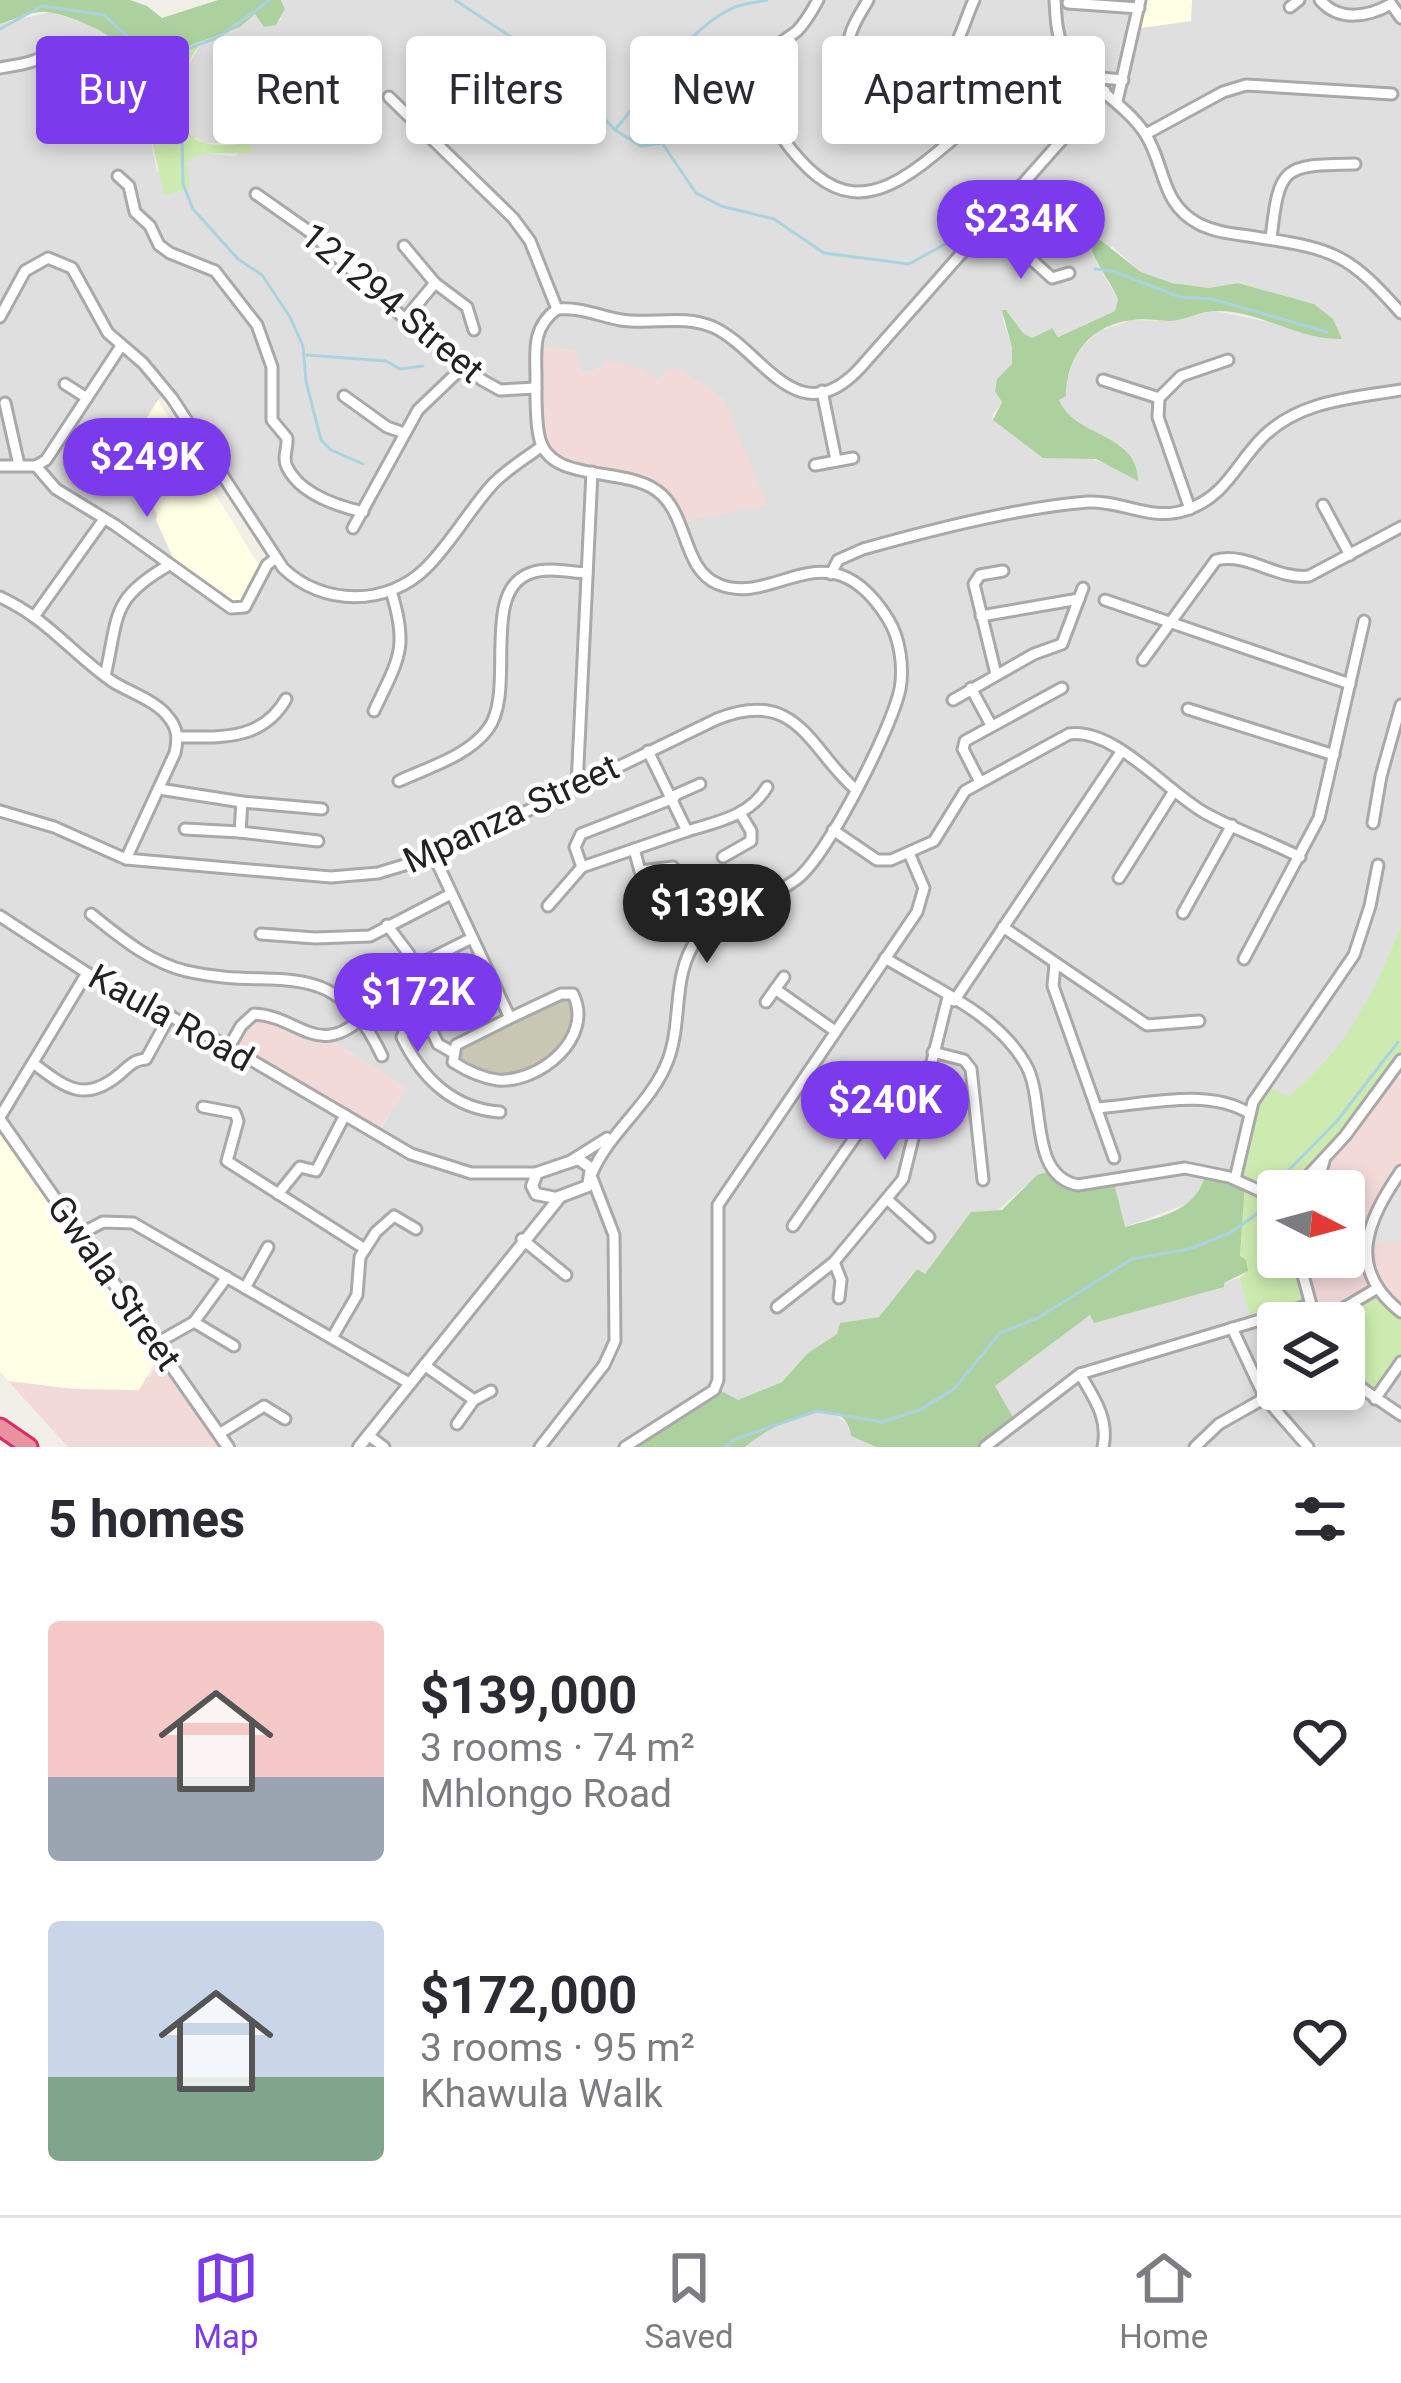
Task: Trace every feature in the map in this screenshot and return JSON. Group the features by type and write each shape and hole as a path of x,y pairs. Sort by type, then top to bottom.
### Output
{"highway":[{"path":"0,1427 29,1447"}],"street":[{"path":"818,0 802,26 761,59 754,81 780,135 800,160 832,188 860,194 889,187 943,144"},
{"path":"868,0 849,43 852,60 864,74 893,88 937,69 955,47 974,0"},
{"path":"1054,0 1061,36"},
{"path":"1320,0 1333,13 1372,15 1391,4 1401,18"},
{"path":"1068,3 1139,4 1117,101"},
{"path":"0,68 36,60"},
{"path":"1105,77 1123,80"},
{"path":"1146,134 1223,92 1246,85 1392,94"},
{"path":"1105,91 1146,134 1167,194 1185,214 1218,232 1309,244 1343,257 1370,278 1401,313"},
{"path":"388,97 514,218 530,241 557,309"},
{"path":"557,309 586,310 622,320 698,322 736,341 784,385 822,391 854,375 1060,144"},
{"path":"1270,239 1276,196 1287,175 1306,165 1355,164"},
{"path":"118,176 130,188 136,214 150,226 162,248 213,269 256,325 272,367 272,420 287,438 284,463 288,470 327,501 364,512"},
{"name":"121294 Street","path":"256,194 310,232 464,366 500,390 536,388"},
{"path":"990,222 1052,278 1069,273"},
{"path":"404,246 435,283 467,308 473,330"},
{"path":"0,317 29,266 44,258 58,260 78,274 100,321 172,398 276,559 292,577 328,594 356,597 392,591 426,568 494,482 542,446"},
{"path":"405,319 435,283"},
{"path":"534,1191 549,1198 578,1191 616,1131 657,1080 668,1060 680,975 697,939 722,913 796,879 833,830 895,708 901,664 887,619 866,594 831,574 808,571 752,589 722,586 695,563 681,522 666,499 635,479 564,466 542,446 536,333 557,309"},
{"path":"0,466 36,466 55,450 121,346"},
{"path":"1190,509 1158,417 1159,398 1181,376 1228,360"},
{"path":"353,528 418,410 464,366"},
{"path":"1103,380 1159,398"},
{"path":"65,384 87,398"},
{"path":"831,574 838,560 863,549 1066,505 1102,502 1153,514 1190,509 1220,492 1264,436 1293,416 1327,402 1401,390"},
{"path":"822,391 836,460"},
{"path":"344,396 404,434"},
{"path":"5,403 19,465"},
{"path":"815,465 853,458"},
{"path":"36,466 56,489 231,608 242,610 267,565 276,559"},
{"path":"577,786 592,472"},
{"path":"1323,505 1350,555"},
{"path":"36,614 104,519"},
{"path":"1143,660 1216,560 1234,558 1301,578 1401,526"},
{"path":"106,676 126,594 169,566"},
{"path":"996,674 975,580 1003,571"},
{"path":"399,781 472,745 491,724 499,699 505,602 513,585 533,572 587,573"},
{"path":"374,711 404,636 392,591"},
{"path":"953,700 1062,644 1081,594 980,616"},
{"path":"0,597 36,614 106,676 173,722 178,737 126,859"},
{"path":"1105,601 1350,684"},
{"path":"1244,959 1319,818 1364,621"},
{"path":"971,688 991,725"},
{"path":"980,782 964,744 1062,688"},
{"path":"178,737 246,734 269,720 286,698"},
{"path":"1373,823 1401,705"},
{"path":"1188,709 1334,754"},
{"name":"Mpanza Street","path":"0,811 54,827 126,859 332,877 378,873 434,856 728,714 764,711 802,728 820,746 835,774 854,788"},
{"path":"833,830 886,862 934,841 960,794 1070,734 1095,734 1207,814 1300,857"},
{"path":"648,752 687,831"},
{"path":"777,1307 834,1262 905,1174 933,1052 951,999 1121,752"},
{"path":"582,867 575,847 581,834 700,784"},
{"path":"548,906 582,867 740,813 767,787"},
{"path":"159,789 322,809"},
{"path":"1119,878 1174,791"},
{"path":"240,832 242,802"},
{"path":"723,857 751,841 751,831 740,813"},
{"path":"1184,913 1232,825"},
{"path":"185,829 318,841"},
{"path":"634,849 640,872 673,867"},
{"path":"625,1447 715,1390 718,1204 921,904 922,880 909,853"},
{"path":"434,856 510,1018"},
{"path":"1234,1179 1258,1094 1346,971 1370,906 1378,865"},
{"path":"261,934 370,936 451,894"},
{"path":"91,914 130,946 175,967 302,980 342,996 382,1057"},
{"path":"0,934 4,919"},
{"name":"Kaula Road","path":"4,919 87,973 433,1163 460,1171 537,1173"},
{"path":"388,926 406,950 426,995 423,1012 438,1044 452,1052"},
{"path":"1003,927 1147,1025 1199,1021"},
{"path":"412,968 472,938"},
{"path":"885,958 993,1026 1025,1063 1034,1086 1048,1165 1058,1178 1078,1185 1185,1168 1257,1188"},
{"path":"1055,964 1053,986 1114,1157"},
{"path":"0,1118 87,973"},
{"path":"766,1002 784,976"},
{"path":"775,989 835,1031"},
{"path":"568,993 578,1005 568,1044 538,1073 494,1080 453,1062 452,1052 456,1045 568,993"},
{"path":"423,1012 402,1036 418,1068 449,1095 476,1108 500,1112"},
{"path":"229,1047 254,1014 324,1036 343,1034 361,1019"},
{"path":"33,1063 71,1090 98,1089 134,1061 146,1059 170,1015"},
{"path":"933,1052 970,1065 983,1180"},
{"path":"1310,1170 1324,1161 1396,1076 1401,1060"},
{"path":"1096,1108 1216,1102 1249,1113"},
{"path":"203,1108 236,1113 226,1161 365,1249"},
{"path":"793,1226 869,1117 881,1112 917,1120"},
{"path":"278,1194 300,1166 316,1171 345,1115"},
{"name":"Gwala Street","path":"0,1118 227,1447"},
{"path":"533,1226 537,1173 572,1160 616,1131"},
{"path":"543,1446 613,1350 615,1244 592,1175 584,1161 572,1160"},
{"path":"1321,1170 1324,1161"},
{"path":"1401,1171 1370,1228 1367,1266 1376,1289 1401,1312"},
{"name":"Kaula Road","path":"505,1175 534,1191"},
{"path":"578,1191 605,1208"},
{"path":"358,1447 560,1196"},
{"path":"888,1200 929,1238"},
{"path":"332,1338 354,1301 358,1264 365,1249 394,1216 416,1229"},
{"path":"80,1234 103,1222 127,1221 409,1383"},
{"path":"523,1239 566,1275"},
{"path":"245,1288 268,1247"},
{"path":"834,1262 840,1272 839,1298"},
{"path":"155,1344 194,1322 227,1277"},
{"path":"1353,1302 1376,1289"},
{"path":"985,1447 1080,1374 1257,1321"},
{"path":"194,1322 235,1346"},
{"path":"1232,1328 1257,1381"},
{"path":"1375,1399 1401,1362"},
{"path":"424,1365 474,1400"},
{"path":"1080,1374 1101,1410 1106,1435 1103,1447"},
{"path":"1365,1389 1401,1415"},
{"path":"457,1424 474,1400 491,1391"},
{"path":"1195,1447 1219,1424 1257,1403"},
{"path":"219,1434 268,1409 285,1419"},
{"path":"1275,1410 1307,1447"},
{"path":"368,1435 383,1447"}],"shaded area":[{"path":"281,0 1401,0 1401,925 1356,1024 1309,1080 1288,1097 1234,1179 1206,1171 1201,1191 1192,1202 1125,1227 1078,1185 1038,1175 925,1274 916,1269 879,1317 841,1324 837,1334 809,1353 782,1382 625,1447 227,1447 0,1120 0,24 50,12 108,36 36,36 36,144 151,144 157,172 199,153 235,156 249,144 382,144 382,36 213,36 213,143 192,136 189,65 201,43 216,34 240,27 255,14 280,21 285,8","holes":["1112,246 1141,272 1172,283 1209,288 1238,283 1314,304 1316,337 1293,327 1215,311 1168,321 1132,320 1101,330 1077,351 1066,395 1059,400 1081,425 1125,448 1107,464 1085,457 1043,458 992,416 1002,402 1012,364 1003,319 1006,310 1032,338 1051,328 1057,337 1115,311 1118,299 1096,262","535,348 575,350 582,374 604,367 606,361 659,380 761,493","165,390 275,559 231,607 180,573 157,521 144,422","324,1036 406,1088 377,1134"]},
{"path":"1145,0 1192,0 1191,21 1141,28"},
{"path":"535,348 575,350 582,374 604,367 606,360 643,369 658,380 667,370 678,368 723,398 768,505 682,522 655,489 577,470 543,446"},
{"path":"158,400 263,572 245,607 238,609 180,573 156,520 158,514 136,489 122,457"},
{"path":"568,992 577,1021 555,1059 511,1080 463,1069 451,1052"},
{"path":"258,1014 323,1036 407,1088 376,1134 229,1048 241,1026"},
{"path":"1392,1073 1401,1079 1401,1312 1365,1317 1365,1302 1312,1302 1305,1278 1365,1278 1365,1170 1319,1170"},
{"path":"0,1120 161,1352 139,1390 8,1381 0,1371"},
{"path":"1401,1182 1401,1241 1374,1243 1388,1200"},
{"path":"1239,1278 1252,1321 1257,1320 1257,1410 1365,1410 1365,1366 1401,1362 1401,1447 984,1447 1004,1405 995,1386 1071,1326 1091,1315 1094,1322 1103,1320 1223,1287"},
{"path":"161,1352 227,1447 68,1447 8,1381 150,1377"},
{"path":"817,1411 835,1415 847,1423 851,1436 876,1447 745,1447 761,1433"}],"green space":[{"path":"0,0 130,0 162,18 218,0 281,0 285,9 276,25 264,27 255,14 240,27 189,46 189,36 108,36 47,12 0,24"},
{"path":"189,131 213,144 250,144 252,152 194,157 187,162 190,188 164,195 153,144 189,144"},
{"path":"1090,232 1141,272 1172,283 1209,288 1238,283 1314,304 1333,319 1342,339 1216,311 1170,321 1133,320 1105,328 1076,355 1066,396 1059,400 1067,413 1128,453 1138,481 1096,459 1043,458 993,420 1002,402 995,391 997,379 1012,364 1002,310 1032,338 1052,328 1058,337 1115,311 1118,299 1095,258"},
{"path":"1401,925 1401,1060 1319,1170 1257,1170 1257,1278 1307,1278 1310,1302 1257,1302 1257,1321 1252,1322 1239,1278 1248,1271 1240,1257 1245,1184 1235,1179 1249,1113 1266,1086 1288,1097 1326,1060 1380,974"},
{"path":"1051,1171 1065,1182 1113,1179 1125,1227 1187,1204 1206,1171 1245,1183 1240,1256 1248,1271 1224,1287 1094,1323 1090,1315 995,1386 1014,1419 984,1447 876,1447 851,1436 845,1421 834,1413 820,1412 786,1421 745,1447 625,1447 716,1388 738,1400 782,1382 808,1353 837,1334 840,1323 879,1317 917,1269 925,1274 971,1212 1002,1210 1037,1175"},
{"path":"1376,1289 1401,1312 1401,1362 1375,1399 1365,1389 1365,1302 1354,1302"}],"waterway":[{"path":"0,29 42,6 104,15 155,61 219,37 270,0"},
{"path":"455,0 555,66 615,130 641,146 662,143 696,193 721,206 774,219 824,253 909,264 947,243"},
{"path":"615,130 704,27 738,6 767,0"},
{"path":"182,144 183,184 193,209 238,259 262,275 290,317 303,346 306,381 321,440 331,450 363,464"},
{"path":"1095,269 1180,297 1212,299 1327,332"},
{"path":"307,355 386,361 400,369 423,366"},
{"path":"1289,1170 1337,1121 1398,1042"},
{"path":"726,1447 733,1440 817,1411 882,1422 920,1410 954,1389 1000,1333 1038,1318 1132,1259 1189,1249 1230,1233 1257,1214"}]}
